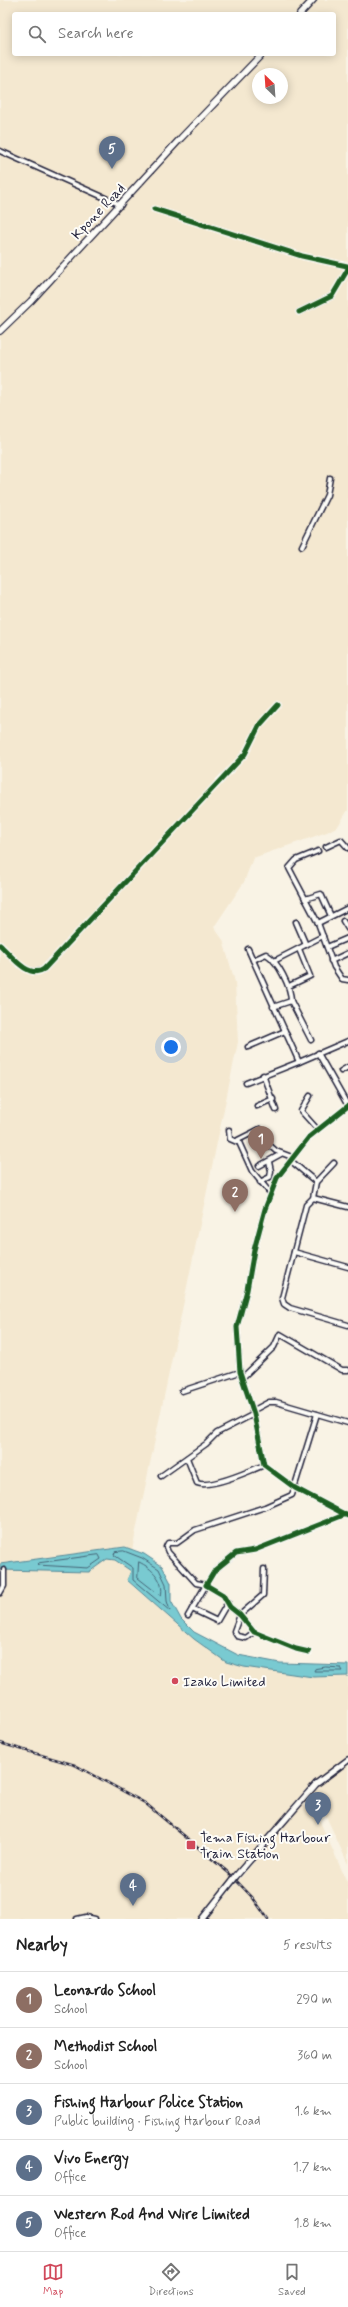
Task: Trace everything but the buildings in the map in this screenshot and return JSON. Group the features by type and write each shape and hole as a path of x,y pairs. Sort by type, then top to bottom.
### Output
{"main road":[{"path":"302,12 313,0"},
{"name":"Kpone Road","path":"0,332 121,206 181,138 260,56"}],"street":[{"path":"0,151 121,206"},
{"path":"154,209 302,256 347,266 348,269 332,296 299,312"},
{"path":"302,546 327,495 330,478"},
{"path":"0,945 30,971 34,973 44,969 245,754 259,726 278,705"},
{"path":"326,847 341,840 348,848"},
{"path":"318,850 289,865 289,868 318,923 331,961 342,979 348,980"},
{"path":"306,899 321,894 331,916"},
{"path":"318,923 348,908"},
{"path":"343,921 348,929"},
{"path":"296,922 306,945"},
{"path":"274,961 323,936"},
{"path":"327,947 348,938"},
{"path":"248,949 299,1062"},
{"path":"289,986 310,976 299,949"},
{"path":"331,961 348,953"},
{"path":"253,960 266,954 274,961 289,986 291,1001 311,1040"},
{"path":"274,1007 291,1001"},
{"path":"248,1047 285,1031"},
{"path":"246,1083 348,1041"},
{"path":"318,1053 348,1106 318,1130 291,1158 277,1178 254,1250 247,1290 237,1327 240,1372 253,1412 264,1465 295,1488 346,1515"},
{"path":"341,1071 348,1067"},
{"path":"263,1075 276,1110"},
{"path":"310,1096 301,1111 318,1130"},
{"path":"257,1106 273,1099"},
{"path":"237,1142 260,1129 268,1144 281,1154 291,1158 316,1182"},
{"path":"228,1130 230,1139 237,1142 260,1182 271,1194"},
{"path":"259,1166 269,1162 281,1154"},
{"path":"260,1182 270,1177 271,1171 269,1162"},
{"path":"334,1163 316,1182 313,1198 306,1205 282,1298 284,1304 290,1308 348,1325"},
{"path":"313,1198 348,1207"},
{"path":"294,1252 348,1267"},
{"path":"242,1378 274,1347 280,1334 342,1370 348,1370"},
{"path":"182,1391 240,1372"},
{"path":"161,1476 187,1458 217,1433 269,1402 276,1402 348,1424"},
{"path":"309,1652 299,1650 254,1632 223,1595 206,1585 196,1583 166,1549 168,1543 177,1543 195,1530 292,1495 317,1414"},
{"path":"187,1458 197,1483 202,1485 218,1482 264,1465"},
{"path":"188,1616 216,1570 236,1553 255,1550 346,1515"},
{"path":"254,1632 246,1638 235,1634 240,1615 263,1595 264,1569"},
{"path":"0,1593 4,1586 4,1570"},
{"path":"192,1609 217,1621 228,1602"},
{"path":"202,1919 254,1854 316,1784 348,1760"},
{"path":"77,1919 86,1917 95,1919"}],"shaded area":[{"path":"0,0 348,0 348,810 338,826 327,832 253,858 244,882 214,927 223,940 235,982 238,1042 132,1550 124,1547 0,1564"},
{"path":"107,1559 115,1560 131,1571 127,1581 194,1639 226,1662 244,1667 313,1677 348,1676 348,1757 310,1788 305,1790 200,1919 0,1919 0,1570 89,1572"},
{"path":"348,1762 348,1864 314,1790"},
{"path":"302,1804 317,1815 348,1884 348,1919 207,1919"}],"water":[{"path":"125,1547 144,1554 162,1566 171,1583 171,1601 181,1619 194,1632 238,1655 280,1663 348,1665 348,1676 313,1677 244,1667 226,1662 194,1639 127,1580 131,1571 115,1560 107,1559 89,1572 0,1570 0,1564"}],"railway":[{"path":"0,1743 75,1765 145,1803 230,1874 253,1898 268,1919"}],"cycle path":[{"path":"154,209 302,256 347,266 348,269 332,296 299,312"},
{"path":"0,945 26,969 32,971 44,969 245,754 259,726 278,705"},
{"path":"348,1106 309,1137 277,1178 265,1209 254,1250 247,1290 237,1327 240,1372 254,1414 264,1465 295,1488 348,1516"},
{"path":"309,1652 296,1649 254,1632 240,1615 230,1607 223,1595 206,1585 215,1570 236,1553 255,1550 344,1515"}],"place":[{"name":"Western Rod And Wire Limited","path":"112,169"},
{"name":"Leonardo School","path":"261,1159"},
{"name":"Methodist School","path":"235,1212"},
{"name":"Izako Limited","path":"175,1681"},
{"name":"Fishing Harbour Police Station","path":"318,1825"},
{"name":"Tema Fishing Harbour Train Station","path":"191,1845"},
{"name":"Vivo Energy","path":"133,1906"}]}
